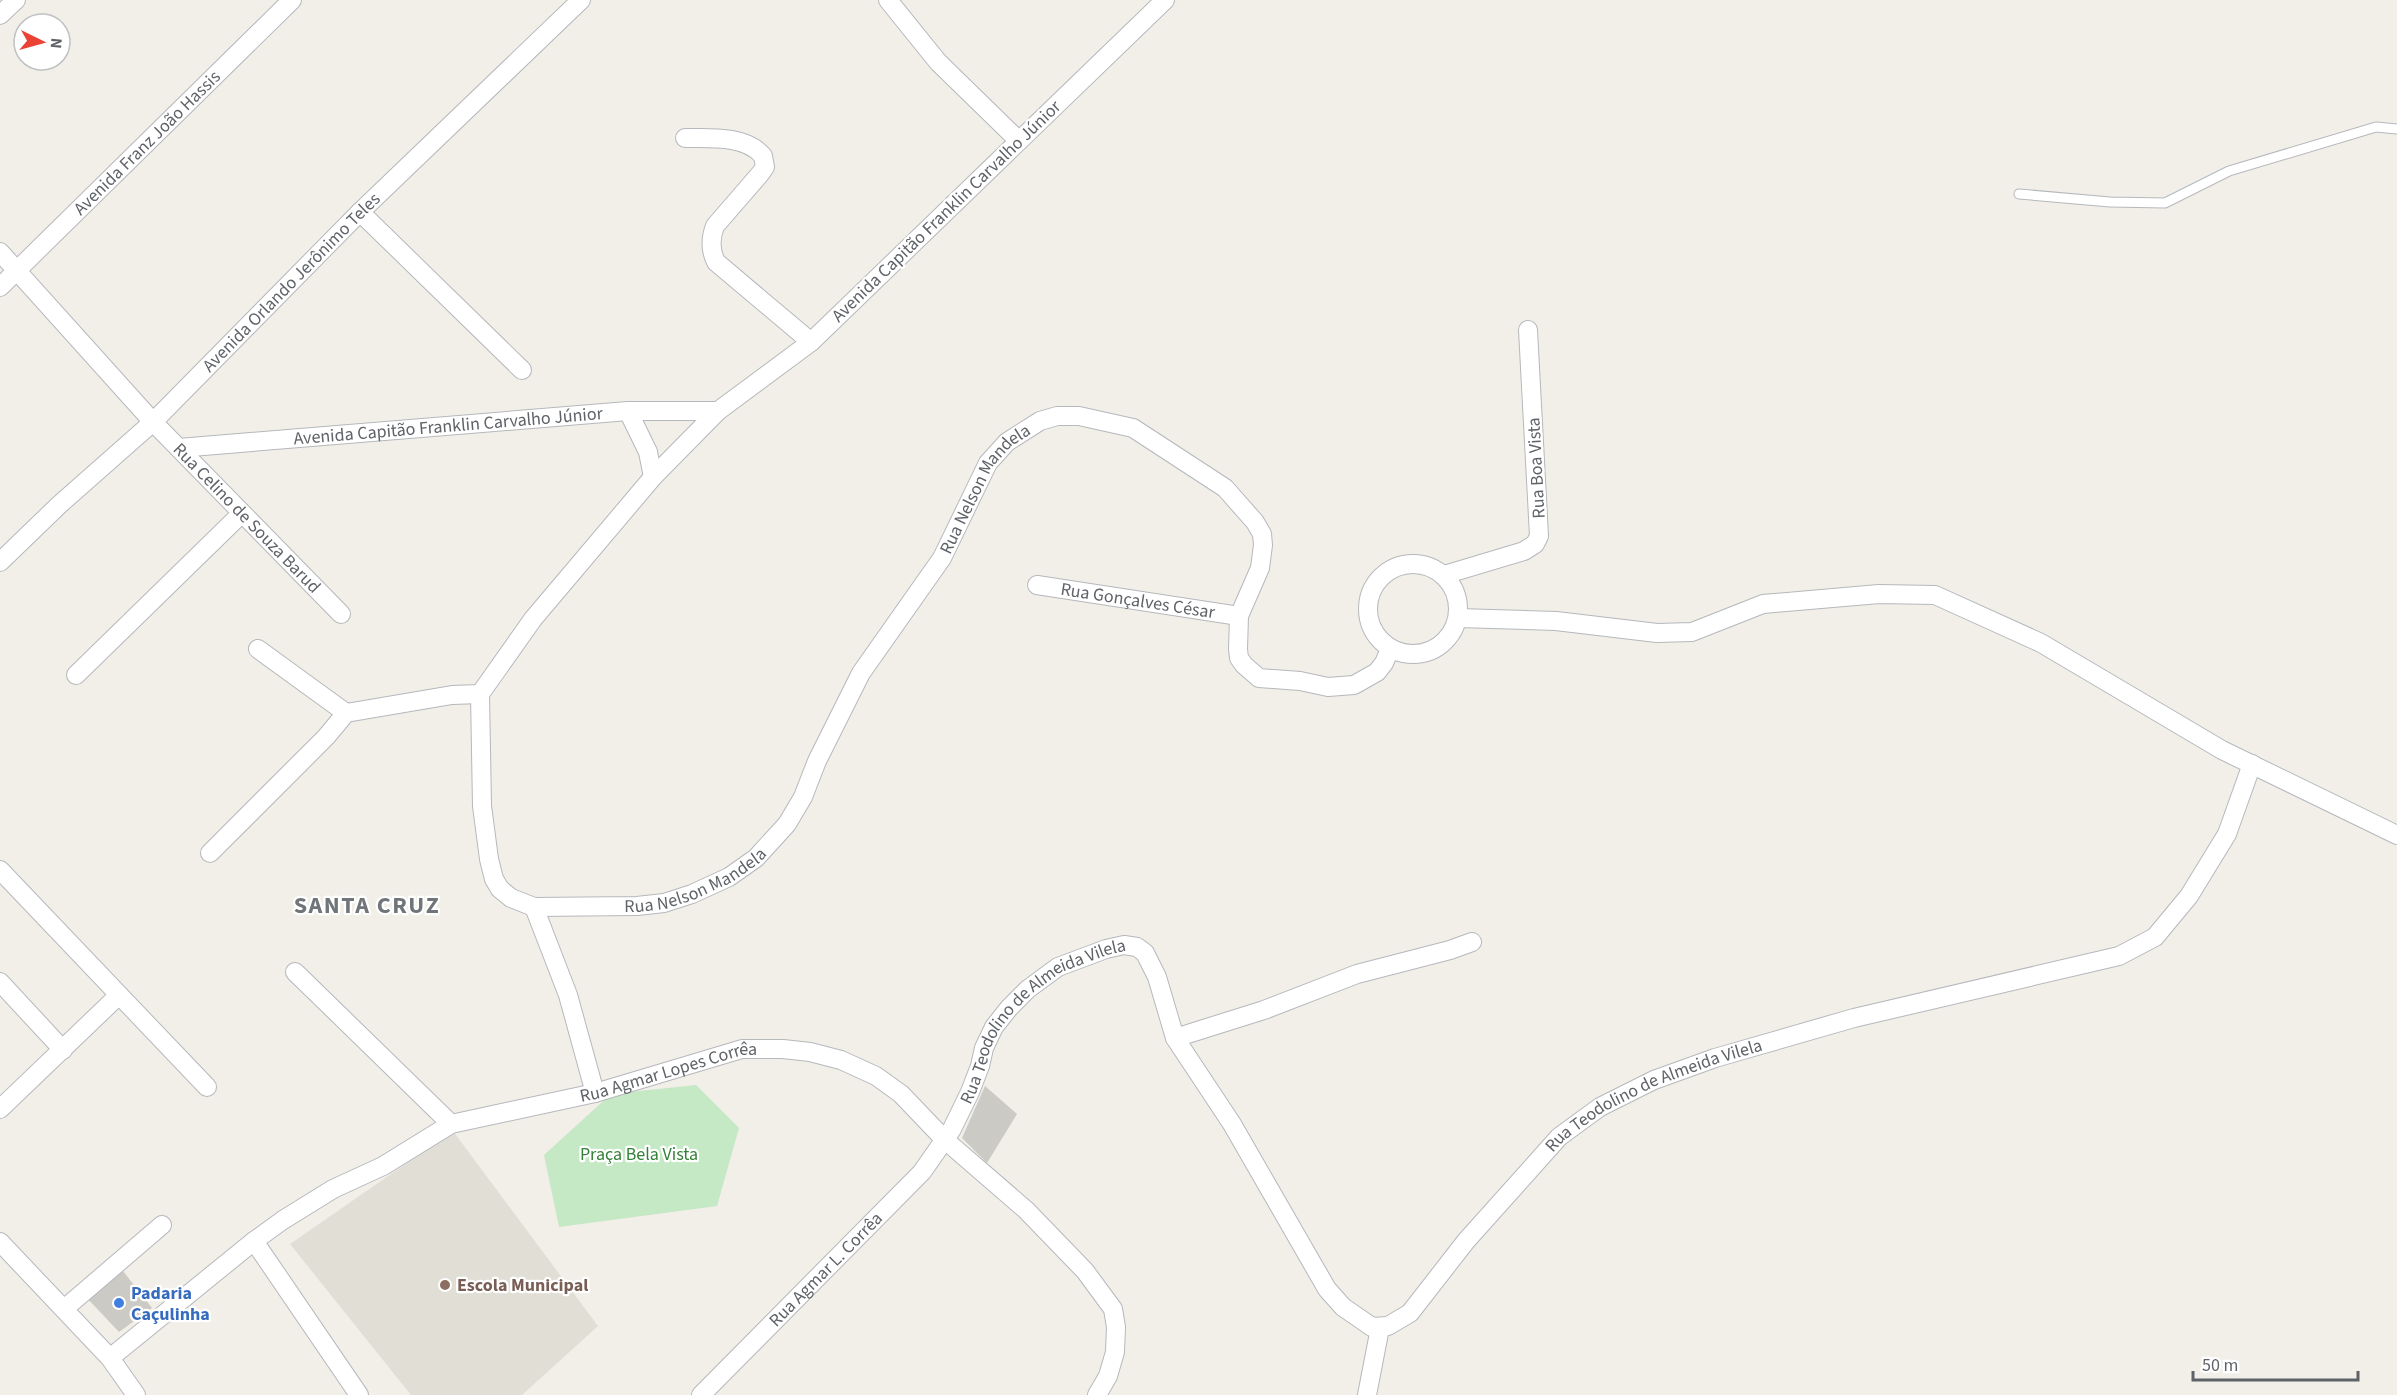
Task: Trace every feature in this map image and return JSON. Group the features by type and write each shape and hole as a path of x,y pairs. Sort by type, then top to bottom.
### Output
{"street":[{"path":"0,15 16,0"},
{"name":"Avenida Franz João Hassis","path":"0,287 292,0"},
{"name":"Avenida Orlando Jerônimo Teles","path":"0,562 153,422 360,212 581,0"},
{"path":"888,0 938,62 1018,140"},
{"name":"Avenida Capitão Franklin Carvalho Júnior","path":"480,694 533,619 653,477 718,411 811,342 1018,140 1166,0"},
{"path":"685,138 733,140 751,146 763,156 765,167 715,226 711,236 712,255 716,262 811,342"},
{"path":"360,212 522,370"},
{"name":"Rua Celino de Souza Barud","path":"0,252 153,422 341,614"},
{"name":"Rua Boa Vista","path":"1444,575 1524,551 1535,544 1539,536 1528,330"},
{"path":"628,411 648,452 653,477"},
{"name":"Avenida Capitão Franklin Carvalho Júnior","path":"179,448 628,411 718,411"},
{"name":"Rua Nelson Mandela","path":"539,907 612,907 664,903 692,894 729,877 756,858 787,824 803,797 817,761 861,673 942,558 988,463 1007,442 1040,421 1057,416 1079,416 1133,428 1225,488 1255,522 1262,534 1260,568 1239,615 1238,649 1239,658 1259,678 1300,681 1328,687 1354,685 1377,672 1390,649"},
{"path":"76,675 242,513"},
{"path":"1409,563 1428,565 1444,575 1453,588 1458,603 1458,618 1451,634 1439,646 1423,653 1406,655 1390,649 1376,636 1368,619 1368,599 1376,581 1390,569 1409,563"},
{"name":"Rua Gonçalves César","path":"1037,585 1239,615"},
{"path":"1458,618 1556,621 1657,633 1692,632 1763,604 1879,594 1935,595 2041,643 2222,750 2397,835"},
{"path":"258,649 346,713"},
{"path":"210,853 327,737 346,713 452,695 480,694 482,806 494,879 500,889 511,898 539,907 568,994 595,1093"},
{"name":"Rua Teodolino de Almeida Vilela","path":"945,1140 970,1092 984,1048 994,1027 1028,988 1059,967 1106,949 1124,945 1137,947 1145,952 1157,977 1175,1038 1232,1124 1327,1289 1343,1307 1372,1327 1388,1326 1410,1312 1466,1241 1559,1137 1600,1107 1654,1080 1715,1058 1854,1018 2119,956 2155,937 2189,896 2227,834 2252,764"},
{"path":"0,870 207,1087"},
{"path":"1175,1038 1264,1010 1357,974 1450,950 1472,942"},
{"path":"295,972 451,1124"},
{"path":"0,982 63,1050"},
{"path":"0,1109 118,995"},
{"name":"Rua Agmar Lopes Corrêa","path":"110,1358 254,1241 333,1189 382,1166 451,1124 595,1093 742,1049 783,1049 841,1060 876,1076 901,1094 945,1140 1026,1210 1084,1271 1113,1309 1116,1327 1115,1352 1108,1376 1097,1395"},
{"name":"Rua Agmar L. Corrêa","path":"701,1395 903,1192 922,1172 945,1140"},
{"path":"64,1309 162,1226"},
{"path":"254,1241 359,1395"},
{"path":"0,1242 110,1358 136,1395"},
{"path":"1367,1395 1380,1328"}],"lane":[{"path":"2019,194 2110,202 2165,203 2229,171 2376,127 2397,129"}],"shaded area":[{"name":"Escola Municipal","path":"453,1131 598,1326 522,1395 411,1395 290,1244"}],"green space":[{"name":"Praça Bela Vista","path":"696,1085 739,1128 717,1206 559,1227 544,1155 611,1094"}],"building":[{"path":"985,1086 1017,1114 987,1163 962,1138"},
{"name":"Padaria Caçulinha","path":"123,1271 152,1308 119,1332 86,1297"}],"place":[{"name":"Escola Municipal","path":"445,1285"},
{"name":"Padaria Caçulinha","path":"119,1303"}],"district":[{"name":"SANTA CRUZ","path":"367,905"}]}
